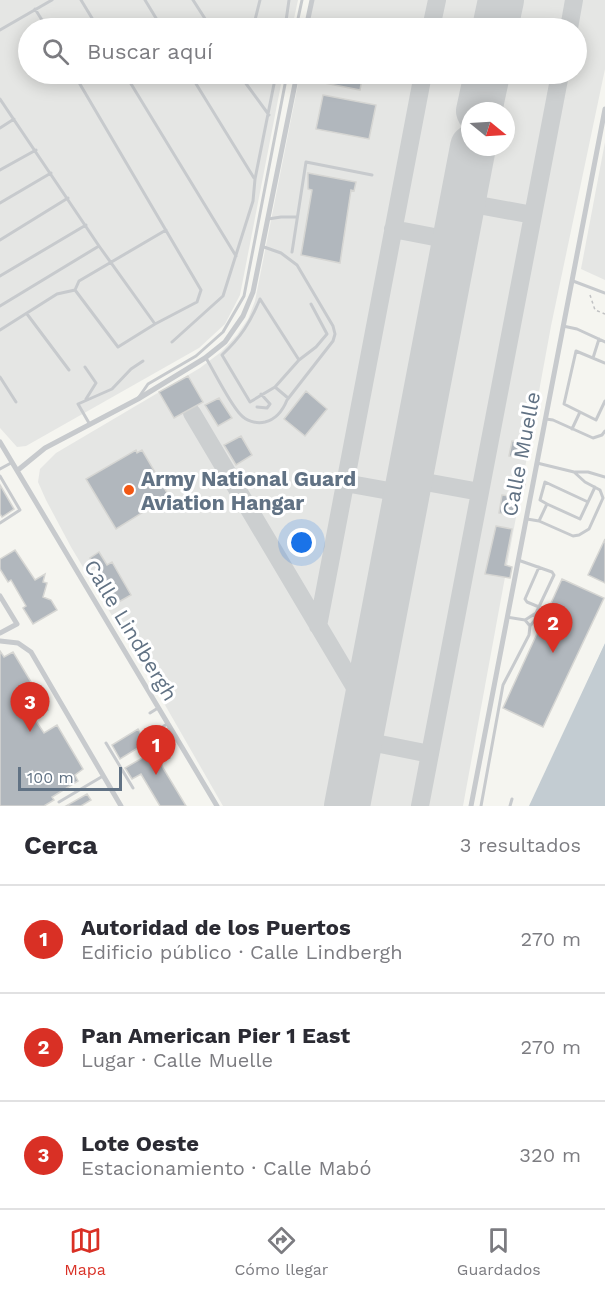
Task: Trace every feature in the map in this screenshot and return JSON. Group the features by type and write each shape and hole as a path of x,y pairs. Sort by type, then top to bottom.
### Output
{"street":[{"path":"308,18 312,0"},
{"path":"18,470 45,448 138,399 205,358 225,342 243,316 253,292 295,84"},
{"name":"Calle Muelle","path":"471,806 605,110"},
{"name":"Calle Lindbergh","path":"0,442 217,806"},
{"path":"0,596 17,624 0,633"},
{"path":"0,641 18,643 30,652 105,775 121,806"}],"lane":[{"path":"20,18 52,0"},
{"path":"81,0 92,18"},
{"path":"145,0 156,18"},
{"path":"193,0 205,18"},
{"path":"256,18 260,0"},
{"path":"286,18 289,0"},
{"path":"298,18 302,0"},
{"path":"35,9 41,18"},
{"path":"0,30 18,19"},
{"path":"75,290 118,346 197,302 201,290 80,84"},
{"path":"131,84 236,256"},
{"path":"196,84 255,179"},
{"path":"246,84 269,116"},
{"path":"172,342 223,296 253,201 255,179 274,84"},
{"path":"138,399 147,384 196,356 223,332 243,296 285,84"},
{"path":"0,99 99,246 155,324"},
{"path":"0,128 14,119"},
{"path":"0,171 36,150"},
{"path":"292,252 306,162 372,175"},
{"path":"0,203 51,173"},
{"path":"0,240 68,198"},
{"path":"268,219 297,217"},
{"path":"0,276 86,225"},
{"path":"75,290 79,281 166,230"},
{"path":"0,306 99,246"},
{"path":"205,358 240,414 249,421 262,423 272,420 282,411 288,398 333,341 335,334 333,326 297,265 281,253 262,246"},
{"path":"572,281 605,293"},
{"path":"0,330 57,294 75,290"},
{"path":"299,360 260,298 251,322 236,342 222,355 250,402 275,387 327,334 311,304"},
{"path":"27,314 69,370"},
{"path":"563,326 577,329 605,342"},
{"path":"593,358 599,339"},
{"path":"605,363 576,351 564,404 596,420 605,400"},
{"path":"89,423 78,404 111,389 131,369 143,361"},
{"path":"85,367 96,383 85,400"},
{"path":"0,376 16,402"},
{"path":"275,387 288,398"},
{"path":"257,407 267,408 270,404 261,394"},
{"path":"572,429 580,412"},
{"path":"544,419 553,420 593,438 602,435 605,431"},
{"path":"0,470 13,462"},
{"path":"536,463 605,477"},
{"path":"525,519 539,521 573,536 589,529 603,498 600,490 585,482 574,472"},
{"path":"0,476 20,510 0,523"},
{"path":"588,502 545,482 540,500 580,519 588,502 595,487"},
{"path":"539,521 547,504"},
{"path":"481,806 503,685 529,635 530,626 535,620 536,613 554,575 552,572 518,560"},
{"path":"539,567 525,599 539,607"},
{"path":"525,620 536,613"},
{"path":"507,617 525,620 530,626"},
{"path":"150,713 159,707"},
{"path":"159,729 169,723"},
{"path":"106,743 134,788"},
{"path":"59,802 105,775"},
{"path":"510,806 512,799"}],"path":[{"path":"590,295 595,310 605,314"}],"shaded area":[{"path":"0,0 298,0 294,18 18,18 18,84 281,84 240,295 225,324 199,348 26,446 17,447 0,428"},
{"path":"314,0 605,0 605,69 551,326 463,806 223,806 71,547 38,482 40,469 56,453 200,368 221,352 248,319 255,301 298,84 587,84 587,18 310,18"},
{"path":"605,142 605,280 581,269"},
{"path":"605,643 605,806 529,806"}],"pier":[{"path":"605,640 549,761 547,760 602,642"}],"building":[{"path":"329,84 361,84 360,90"},
{"path":"323,95 376,105 369,139 316,129"},
{"path":"308,173 356,182 354,191 351,190 340,263 301,255 312,190 308,189"},
{"path":"188,376 203,402 174,418 159,392"},
{"path":"306,391 327,409 305,436 284,419"},
{"path":"219,398 232,418 218,426 205,405"},
{"path":"241,436 252,455 236,465 224,445"},
{"path":"512,441 528,444 525,459 509,456"},
{"name":"Army National Guard Aviation Hangar","path":"136,450 137,453 142,450 169,496 116,529 86,479"},
{"path":"515,476 526,479 524,489 520,489 514,516 499,513 502,495 510,496"},
{"path":"0,485 14,509 2,517 0,514"},
{"path":"496,526 512,529 505,565 512,567 510,578 485,574"},
{"path":"605,539 605,583 588,575"},
{"path":"15,550 35,580 45,574 43,582 47,583 43,597 51,600 57,610 33,624 11,580 8,582 0,569 0,559"},
{"path":"99,552 107,565 112,562 131,595 117,603 90,558"},
{"path":"562,579 604,598 543,727 503,708"},
{"path":"0,651 4,657 13,652 48,710 34,718 44,733 57,725 83,769 75,775 78,781 52,797 54,800 44,806 0,806"},
{"path":"138,729 146,743 120,759 112,745"},
{"path":"163,746 170,758 161,762 163,768 186,806 160,806 141,774 132,779 125,768"},
{"path":"87,794 91,800 81,806 66,806"}],"taxiway":[{"path":"433,18 437,0"},
{"path":"571,18 574,0"},
{"path":"318,626 421,84"},
{"path":"420,806 558,84"},
{"path":"462,202 533,215"},
{"path":"393,229 455,241"},
{"path":"192,413 366,706"},
{"path":"409,479 480,492"},
{"path":"345,483 406,494"},
{"path":"360,740 430,754"}],"runway":[{"path":"497,18 501,0"},
{"path":"481,102 485,84"},
{"path":"347,806 471,156"}],"place":[{"name":"Army National Guard Aviation Hangar","path":"129,490"},
{"name":"Pan American Pier 1 East","path":"553,653"},
{"name":"Lote Oeste","path":"30,732"},
{"name":"Autoridad de los Puertos","path":"156,775"}]}
